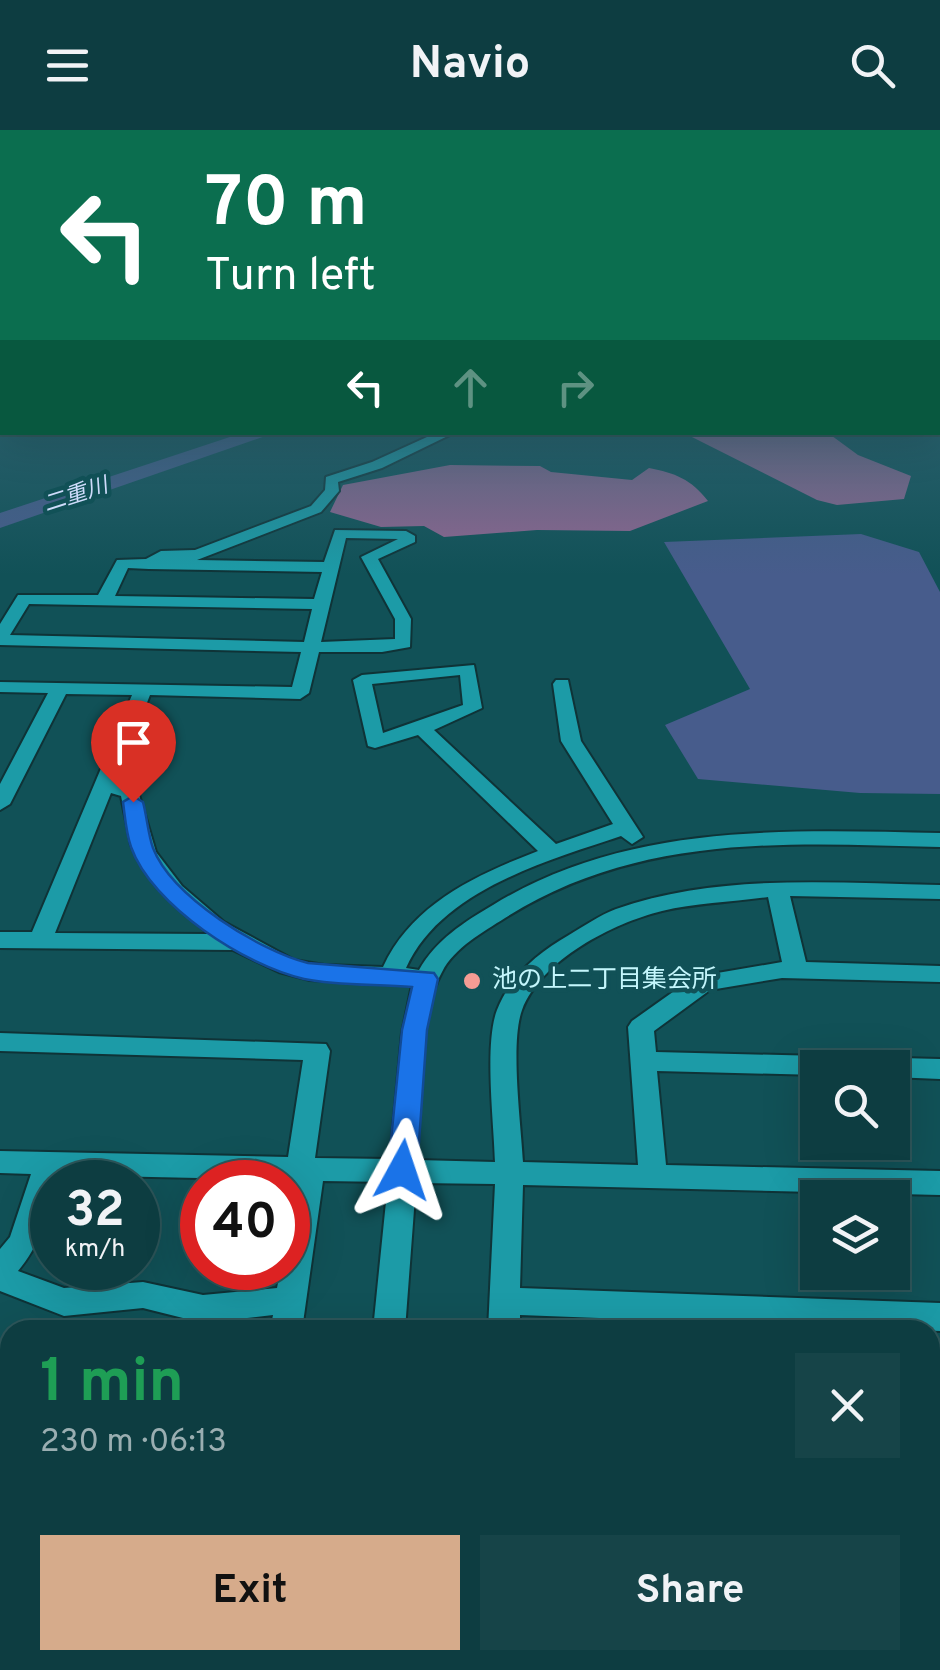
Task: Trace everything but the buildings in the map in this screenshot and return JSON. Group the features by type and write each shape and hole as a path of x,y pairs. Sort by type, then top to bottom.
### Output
{"street":[{"path":"149,564 161,556 197,555 316,509 332,492 332,480 383,466 398,454 443,435"},
{"path":"0,687 300,693 311,647 322,604 330,567 340,533 401,534 410,539 369,557 403,619 404,642 382,647 311,647 0,639 24,599 322,604"},
{"path":"104,600 124,563 330,567"},
{"path":"468,669 473,708 421,728 375,742 362,680 468,669"},
{"path":"562,684 571,741 641,850"},
{"path":"0,804 60,688"},
{"path":"40,940 143,690"},
{"path":"421,728 553,853"},
{"path":"104,784 130,792 142,849 162,880 189,907 239,942 284,965 308,972 426,979"},
{"path":"392,975 395,960 423,924 459,898 553,853 626,828"},
{"path":"390,1320 414,1030 426,979 446,948 506,904 552,880 641,850 745,838 940,840"},
{"path":"940,892 777,889 709,895 620,916 556,953 528,978 509,1011 505,1040 508,1172 505,1315 940,1317"},
{"path":"777,889 796,971"},
{"path":"0,940 239,942"},
{"path":"653,1176 641,1027 704,983 796,971 940,974"},
{"path":"0,1042 317,1052 307,1160"},
{"path":"644,1060 940,1069"},
{"path":"0,1162 30,1163"},
{"path":"310,1169 940,1183"},
{"path":"30,1224 24,1243 0,1275 64,1302 144,1295 203,1309 288,1315 291,1290"}],"shaded area":[{"path":"688,435 831,435 858,455 911,476 904,499 837,505 817,500"},
{"path":"450,465 540,466 551,472 632,480 649,468 682,478 708,501 630,531 537,530 444,537 424,526 381,527 330,512 343,485"}],"water":[{"path":"861,534 919,552 940,592 940,794 860,793 698,779 665,725 750,689 664,542"}],"waterway":[{"name":"二重川","path":"0,521 258,435"}],"place":[{"name":"池の上二丁目集会所","path":"472,981"}],"route":[{"path":"133,802 142,849 162,880 189,907 239,942 284,965 308,972 426,979 414,1030 402,1170"}]}
